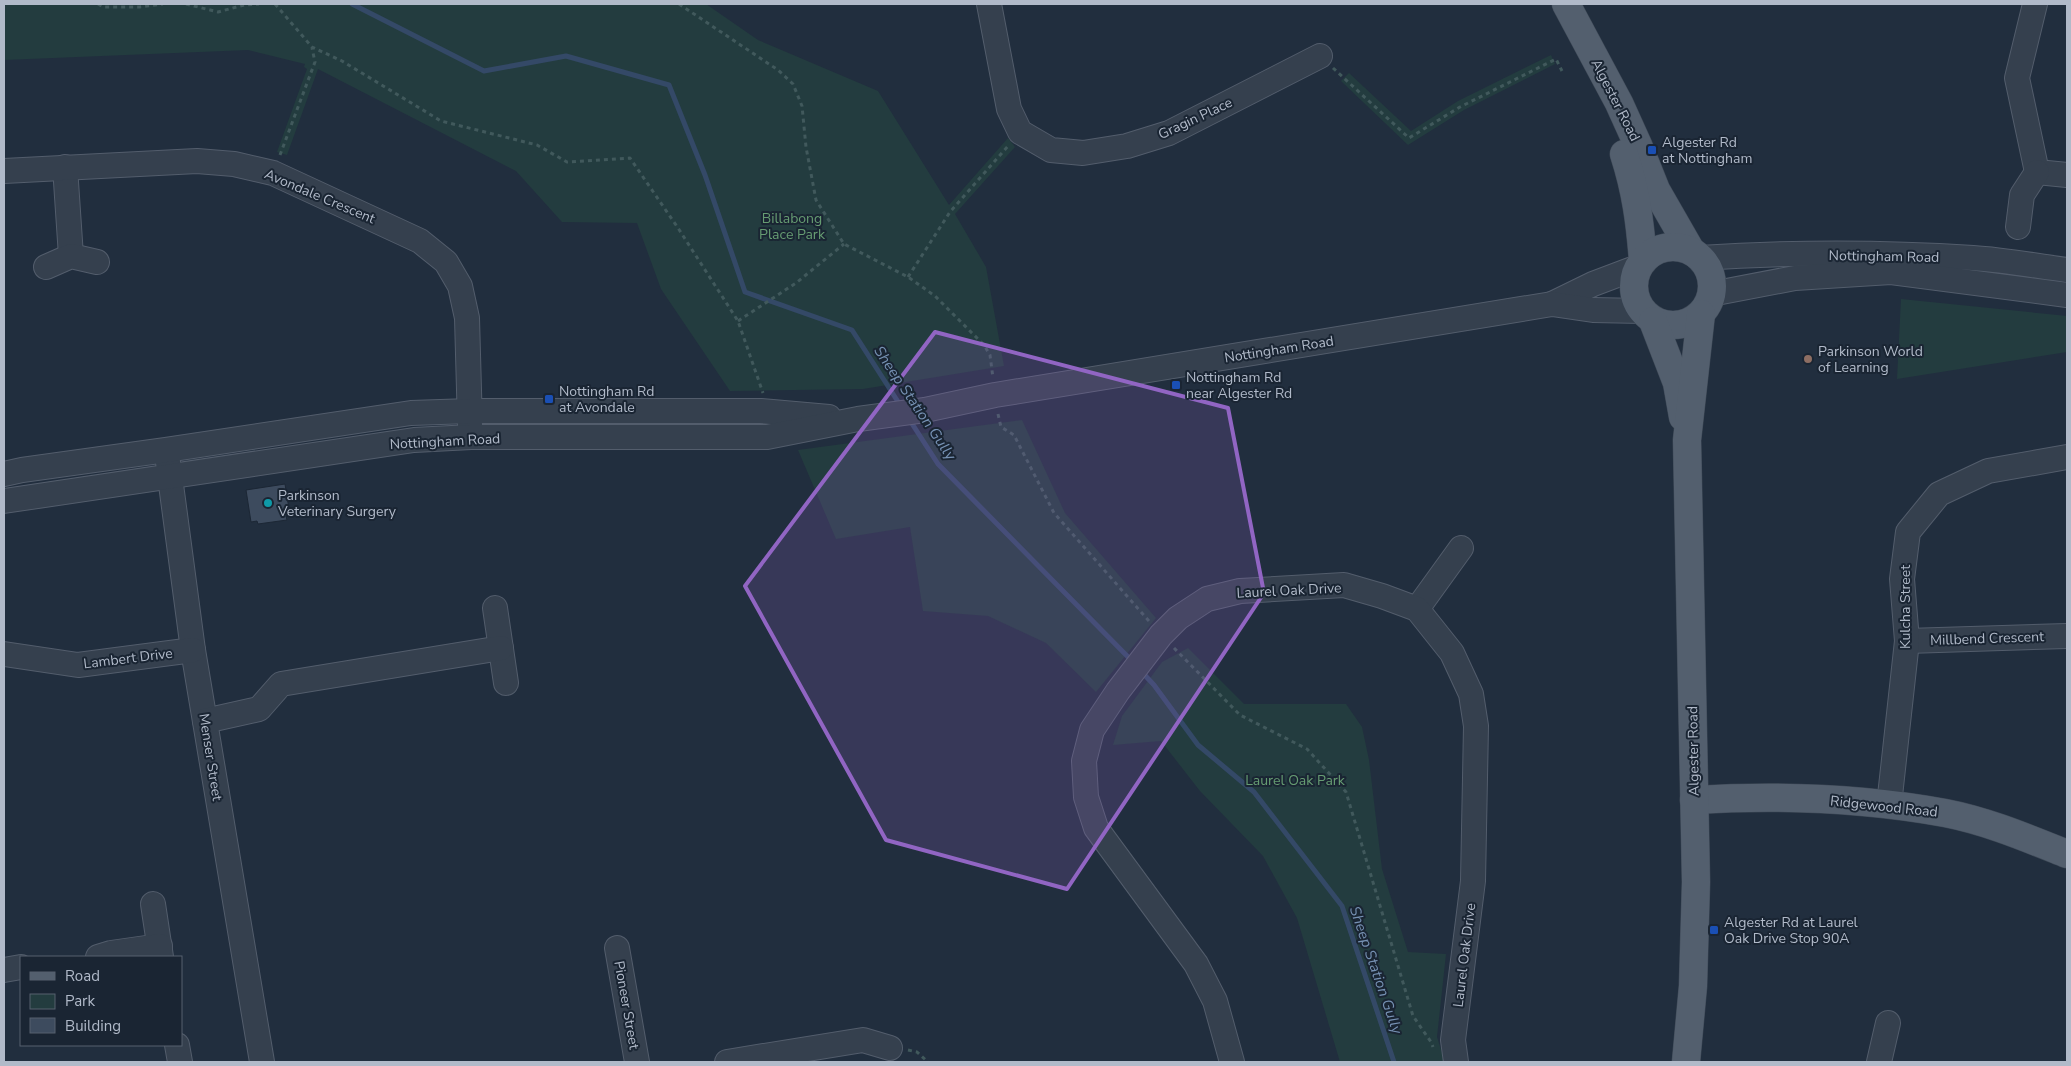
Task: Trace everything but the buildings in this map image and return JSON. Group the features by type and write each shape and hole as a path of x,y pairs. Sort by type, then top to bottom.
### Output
{"main road":[{"name":"Algester Road","path":"1554,4 1624,154 1634,183 1639,211 1640,264"},
{"name":"Algester Road","path":"1566,4 1619,103 1656,190 1696,255"},
{"path":"1678,247 1696,255 1710,275 1706,304 1690,321 1678,325 1665,325 1647,316 1636,301 1633,290 1634,278 1640,264 1653,252 1665,248 1678,247"},
{"name":"Algester Road","path":"1686,1062 1695,935 1687,440 1706,304"},
{"name":"Algester Road","path":"1647,316 1676,383 1687,440"},
{"name":"Ridgewood Road","path":"1694,800 1810,799 1945,813 1977,821 2067,854"}],"street":[{"path":"990,4 1009,108 1020,132"},
{"path":"2018,227 2022,195 2037,172 2017,78 2035,4"},
{"name":"Gragin Place","path":"1020,132 1051,150 1082,153 1127,146 1169,133 1320,56"},
{"name":"Avondale Crescent","path":"4,171 197,160 234,164 273,173 420,241 446,262 460,286 468,318 471,438"},
{"path":"65,167 71,256"},
{"path":"2037,172 2067,175"},
{"name":"Nottingham Road","path":"1696,255 1868,254 1975,258 2067,270"},
{"path":"46,267 71,256 97,262"},
{"name":"Nottingham Road","path":"4,500 414,440 471,438 767,437 858,420 926,410 995,395 1552,304 1590,285 1640,264"},
{"name":"Nottingham Road","path":"1706,304 1795,278 1891,272 2067,295"},
{"name":"Nottingham Road","path":"1552,304 1647,316"},
{"name":"Nottingham Road","path":"4,474 411,413 470,411 761,411 858,420"},
{"name":"Menser Street","path":"166,450 193,650 262,1062"},
{"name":"Kulcha Street","path":"1889,806 1906,641 1902,579 1908,532 1939,494 1988,471 2067,457"},
{"path":"1417,609 1461,548"},
{"name":"Laurel Oak Drive","path":"1232,1062 1215,1001 1196,964 1096,828 1086,797 1084,761 1092,730 1118,691 1178,618 1207,599 1240,591 1344,586 1382,596 1417,609 1452,653 1471,694 1476,726 1473,881 1454,1040 1446,1059"},
{"path":"495,608 506,683"},
{"name":"Millbend Crescent","path":"1906,641 2067,636"},
{"path":"205,721 259,709 281,684 501,648"},
{"name":"Lambert Drive","path":"4,654 78,665 193,650"},
{"path":"101,956 111,953 161,952 153,904"},
{"name":"Pioneer Street","path":"617,948 637,1062"},
{"path":"4,970 20,967"},
{"path":"1879,1062 1888,1023"},
{"path":"727,1062 863,1040 890,1048"},
{"path":"177,1046 180,1062"}],"path":[{"path":"98,4 103,7 163,4"},
{"path":"186,4 218,12 244,5 259,4"},
{"path":"275,4 312,47 342,61 441,121 537,145 567,162 630,158 738,321 765,398"},
{"path":"680,4 778,70 793,84 802,106 806,147 816,200 844,244 908,276 935,296 984,345 990,355 1001,427 1014,435 1054,512 1156,643 1240,715 1307,749 1346,792 1413,1016 1431,1042 1446,1059"},
{"path":"273,173 315,62 312,47"},
{"path":"1320,56 1409,138 1460,107 1556,60 1562,71"},
{"path":"908,276 950,212 1020,132"},
{"path":"738,321 796,283 844,244"}],"highlighted area":[{"path":"935,332 1228,408 1264,593 1067,889 886,840 745,586"}],"green space":[{"name":"Billabong Place Park","path":"4,4 706,4 758,40 878,91 949,205 1008,138 1015,147 955,214 986,267 1004,366 863,389 730,391 661,289 637,223 562,222 516,171 318,69 287,155 277,152 307,69 304,67 305,64 248,50 4,60"},
{"path":"1551,55 1555,64 1464,110 1408,145 1341,81 1349,73 1411,131 1458,101"},
{"path":"1901,299 2067,316 2067,352 1897,379"},
{"path":"1022,420 1065,513 1156,618 1096,692 1046,643 988,616 923,611 910,527 836,539 798,450"},
{"name":"Laurel Oak Park","path":"1188,648 1244,704 1346,704 1362,727 1369,760 1382,869 1408,952 1446,954 1437,1037 1445,1062 1340,1062 1297,918 1263,856 1200,791 1161,741 1113,745 1122,716 1162,662"}],"waterway":[{"name":"Sheep Station Gully","path":"352,4 484,71 566,56 669,85 705,175 745,292 852,330 902,408"},
{"name":"Sheep Station Gully","path":"909,419 938,464 1133,662"},
{"name":"Sheep Station Gully","path":"1140,670 1154,685 1198,745 1254,792 1342,906 1394,1062"}],"place":[{"name":"Algester Rd at Nottingham","path":"1652,150"},
{"name":"Parkinson World of Learning","path":"1808,359"},
{"name":"Nottingham Rd near Algester Rd","path":"1176,385"},
{"name":"Nottingham Rd at Avondale","path":"549,399"},
{"name":"Parkinson Veterinary Surgery","path":"268,503"},
{"name":"Algester Rd at Laurel Oak Drive Stop 90A","path":"1714,930"}]}
